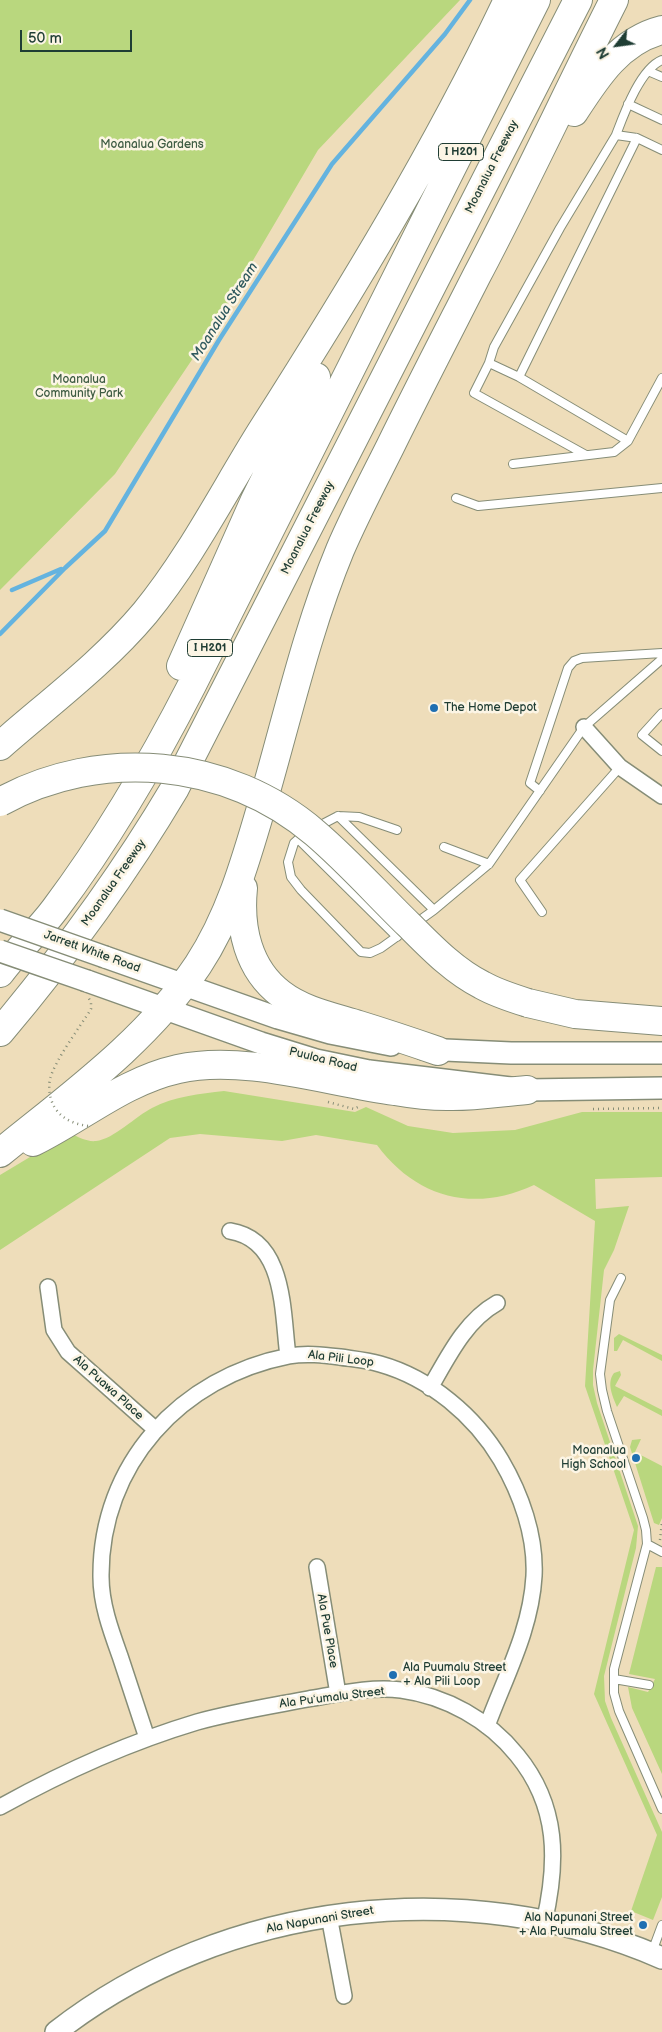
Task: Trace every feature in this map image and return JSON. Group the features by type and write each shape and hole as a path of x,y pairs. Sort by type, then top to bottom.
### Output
{"highway":[{"path":"0,965 87,839 111,800 178,675 256,500 295,418 355,306 410,190 508,0"},
{"name":"I H201","path":"0,965 53,912 82,873 117,820 166,736 536,0"},
{"name":"Moanalua Freeway","path":"0,1032 28,999 116,882 175,788 578,0"},
{"path":"460,229 572,48 599,0"},
{"path":"0,1153 104,1068 162,1009 197,967 221,926 253,835 301,666 340,550 395,436 513,206 557,112 614,0"},
{"path":"513,206 584,96 606,66 617,54 631,44 645,36 662,30"},
{"path":"0,746 97,661 126,634 145,612 180,564 345,299 410,190"},
{"path":"0,802 36,784 87,770 139,766 163,768 212,777 274,803 314,832 431,947 481,985 528,1003 575,1014 662,1021"},
{"path":"253,835 243,888 242,928 251,956 265,977 281,994 300,1005 438,1051"},
{"path":"0,1158 55,1131 128,1086 153,1076 201,1065 262,1068 421,1094 449,1096 527,1090"}],"main road":[{"name":"Jarrett White Road","path":"0,920 183,985"},
{"name":"Puuloa Road","path":"0,965 162,1009 316,1060 397,1075 527,1090 662,1088"},
{"path":"183,985 278,1018 373,1043 438,1051 662,1053"},
{"name":"Ala Napunani Street","path":"56,2032 129,1984 186,1957 260,1930 329,1916 385,1910 457,1910 560,1924 593,1933 657,1956"}],"street":[{"path":"584,727 620,767 662,796"},
{"path":"230,1231 238,1232 260,1246 267,1254 277,1274 288,1356"},
{"name":"Ala Puawa Place","path":"48,1287 54,1330 68,1352 155,1429"},
{"path":"430,1388 467,1328 483,1310 497,1302"},
{"name":"Ala Pili Loop","path":"148,1738 108,1623 101,1579 103,1549 110,1512 136,1454 155,1429 186,1401 218,1382 254,1365 288,1356 322,1355 363,1360 398,1371 430,1388 470,1419 496,1453 517,1490 529,1532 534,1573 528,1616 521,1640 487,1726"},
{"name":"Ala Pue Place","path":"316,1567 338,1694"},
{"name":"Ala Puʻumalu Street","path":"0,1807 68,1771 148,1738 224,1716 338,1694 379,1690 400,1690 417,1693 453,1704 487,1726 502,1737 524,1763 541,1795 547,1813 554,1849 554,1866 544,1923"},
{"path":"329,1916 344,1996"}],"lane":[{"path":"586,455 474,392 489,363 494,347 555,236 616,135 628,104 648,71 662,60"},
{"path":"648,71 662,77"},
{"path":"628,104 662,120"},
{"path":"616,135 637,138 662,150"},
{"path":"519,377 637,138"},
{"path":"489,363 519,377 628,441"},
{"path":"512,464 614,452 628,441 662,378"},
{"path":"456,498 478,506 662,488"},
{"path":"540,791 530,783 568,668 574,661 582,658 662,653"},
{"path":"397,830 359,817 338,816 303,834 294,844 288,862 291,877 300,890 361,952 370,953 397,937 434,910 489,864 584,727 662,659"},
{"path":"662,713 642,735 662,751"},
{"path":"542,912 520,880 620,767"},
{"path":"338,816 434,910"},
{"path":"298,839 397,937"},
{"path":"444,847 489,864"},
{"path":"621,1278 610,1300 600,1374 608,1412 643,1518 646,1530 646,1544 614,1669 614,1693 619,1711 662,1807"},
{"path":"646,1544 660,1551"},
{"path":"614,1679 649,1685"},
{"path":"657,1956 662,1925"}],"path":[{"path":"85,988 90,999 91,1008 53,1071 49,1088 53,1105 58,1113 72,1122 88,1126 96,1124"},
{"path":"325,1101 354,1109"},
{"path":"660,1551 662,1522"}],"green space":[{"name":"Moanalua Gardens","path":"0,0 460,0 318,150 212,330 115,474 0,590"},
{"path":"224,1091 355,1112 366,1107 408,1126 453,1133 515,1130 582,1112 662,1112 662,1177 595,1179 596,1209 629,1206 614,1250 604,1270 593,1385 597,1403 638,1526 636,1548 604,1676 605,1701 611,1718 662,1832 662,1897 653,1920 631,1911 657,1835 594,1694 634,1530 585,1386 595,1221 534,1185 490,1198 468,1199 448,1195 428,1188 410,1178 392,1163 377,1145 316,1135 282,1141 200,1134 170,1138 0,1250 0,1175 70,1133 89,1141 96,1141 117,1132 160,1104 187,1096"},
{"path":"619,1334 662,1355 662,1361 623,1340 617,1351 614,1351 614,1338"},
{"path":"620,1371 621,1375 615,1386 662,1410 662,1416 624,1396 617,1407 610,1386 614,1373"},
{"path":"641,1439 635,1452 662,1466 662,1518 659,1525 654,1523 630,1447 632,1440"},
{"path":"656,1567 662,1567 662,1774 632,1708 628,1687 648,1692 655,1679 629,1674"}],"waterway":[{"name":"Moanalua Stream","path":"0,634 65,568 105,531 219,340 332,164 445,34 470,0"},
{"path":"12,590 61,569"}],"place":[{"name":"The Home Depot","path":"434,708"},
{"name":"Moanalua High School","path":"636,1458"},
{"name":"Ala Puumalu Street + Ala Pili Loop","path":"393,1675"},
{"name":"Ala Napunani Street + Ala Puumalu Street","path":"643,1925"}],"park label":[{"name":"Moanalua Community Park","path":"79,387"}]}
